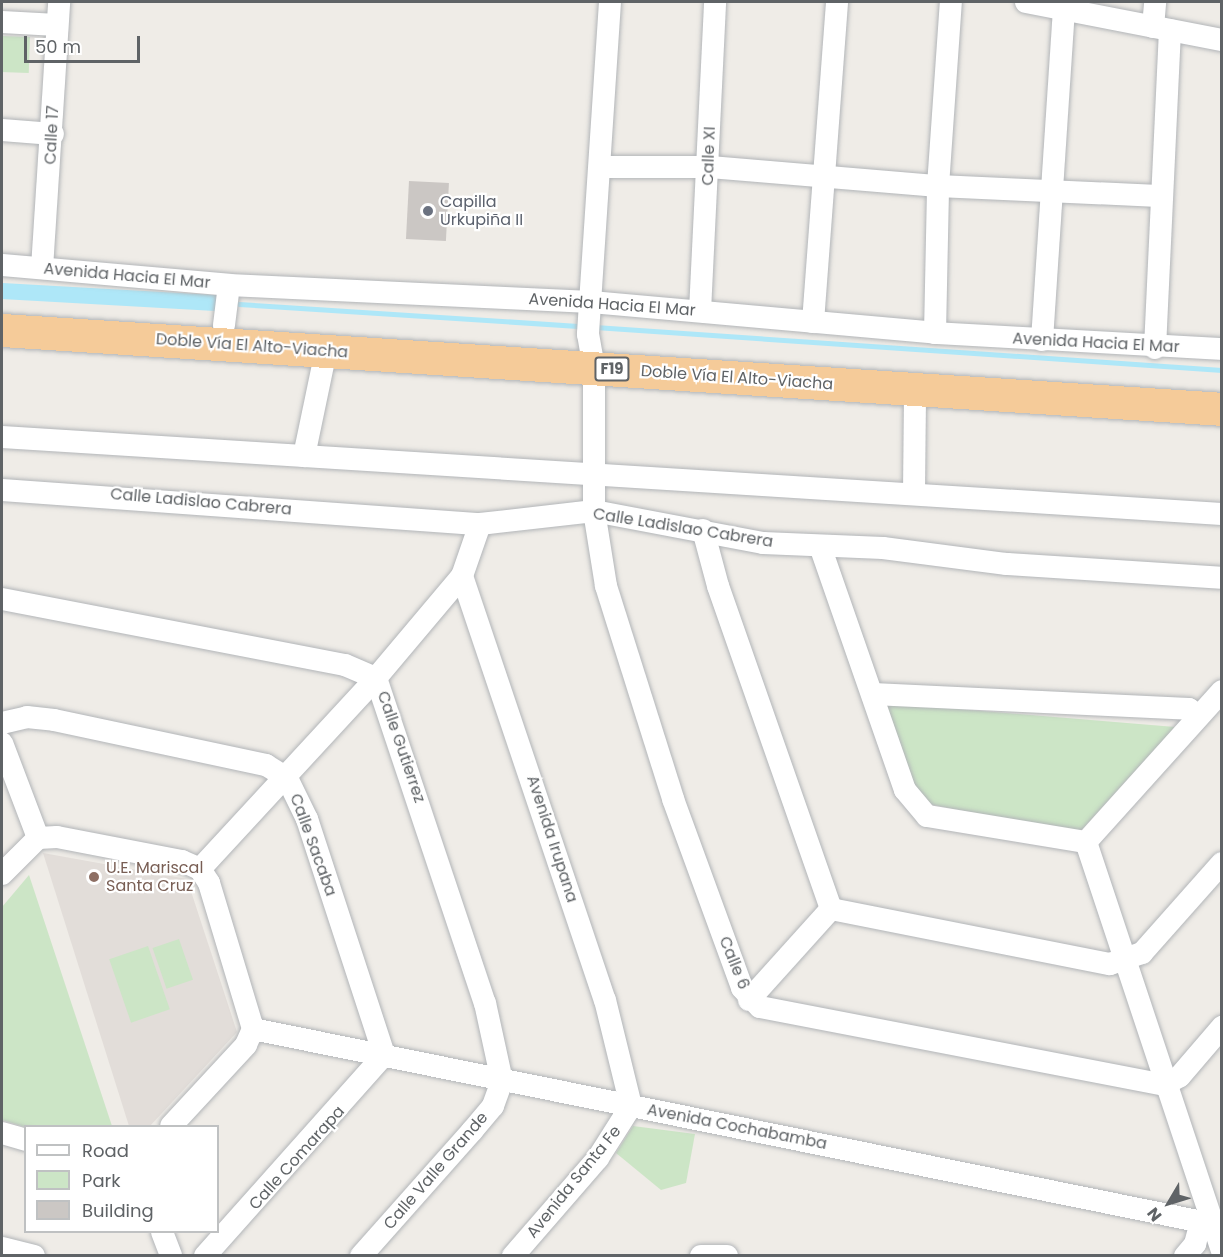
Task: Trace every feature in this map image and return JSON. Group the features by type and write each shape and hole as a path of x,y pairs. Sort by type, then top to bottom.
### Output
{"highway":[{"name":"Doble Vía El Alto-Viacha","path":"2,310 224,325 590,334 1221,389"},
{"name":"Doble Vía El Alto-Viacha","path":"2,330 327,351 590,334 915,389 1221,409"}],"street":[{"name":"Calle 17","path":"42,268 52,134 58,2"},
{"name":"Calle 6","path":"610,2 590,334 596,473 594,510 606,586 673,799 749,1000 772,1009 1164,1085"},
{"name":"Calle XI","path":"700,311 710,167 715,2"},
{"path":"813,322 826,175 837,2"},
{"path":"935,333 939,186 951,2"},
{"path":"1026,2 1221,40"},
{"path":"1155,2 1161,29 1155,348"},
{"path":"1042,340 1064,10"},
{"path":"2,22 57,25"},
{"path":"2,130 52,134"},
{"path":"601,167 710,167 939,186 1159,196"},
{"name":"Avenida Hacia El Mar","path":"2,265 229,285 590,334 700,311 935,333 1155,348 1221,349"},
{"path":"224,325 229,285"},
{"path":"304,456 327,351"},
{"path":"914,492 915,389"},
{"path":"2,437 914,492 1221,514"},
{"name":"Calle Ladislao Cabrera","path":"2,489 480,524 594,510 763,543 883,548 1007,564 1221,578"},
{"path":"200,869 287,778 462,576 480,524"},
{"path":"703,530 718,586 831,909"},
{"path":"820,546 905,790 927,816 1086,842"},
{"name":"Avenida Irupana","path":"462,576 605,1000 631,1106"},
{"name":"Calle Gutierrez","path":"2,599 345,665 376,678 485,1003 502,1081"},
{"path":"1086,842 1221,690"},
{"path":"873,694 1189,709 1198,716"},
{"name":"Calle Sacaba","path":"2,723 27,717 54,720 266,765 287,778 307,819 384,1055"},
{"path":"2,743 38,838"},
{"path":"2,874 38,838 57,837 171,858 200,869 212,894 253,1029 246,1045 172,1125"},
{"path":"1086,842 1129,961 1164,1085 1221,1250"},
{"path":"831,909 1110,964 1129,961 1142,953 1221,863"},
{"path":"749,1000 831,909"},
{"path":"1164,1085 1180,1076 1221,1027"},
{"name":"Avenida Cochabamba","path":"253,1029 1212,1224"},
{"name":"Calle Comarapa","path":"205,1256 329,1122 384,1055"},
{"name":"Calle Valle Grande","path":"361,1256 493,1106 502,1081"},
{"name":"Avenida Santa Fe","path":"513,1256 598,1158 631,1106"},
{"path":"2,1133 24,1139"},
{"path":"1185,1256 1212,1224"},
{"path":"162,1233 171,1256"},
{"path":"2,1248 34,1256"}],"shaded area":[{"path":"43,853 187,879 237,1032 151,1125 129,1125"}],"green space":[{"path":"2,36 30,37 29,73 2,72"},
{"path":"885,703 1175,727 1078,834 919,802"},
{"path":"29,875 112,1125 24,1127 2,1120 2,907"},
{"path":"179,939 193,980 167,989 153,948"},
{"path":"148,946 170,1009 131,1023 109,959"},
{"path":"633,1126 695,1134 686,1183 661,1190 616,1153"}],"building":[{"name":"Capilla Urkupiña II","path":"409,181 449,183 446,241 406,239"}],"waterway":[{"path":"2,291 216,303"},
{"path":"239,304 581,326"},
{"path":"595,327 1222,370"}],"place":[{"name":"Capilla Urkupiña II","path":"428,211"},
{"name":"U.E. Mariscal Santa Cruz","path":"94,877"}]}
